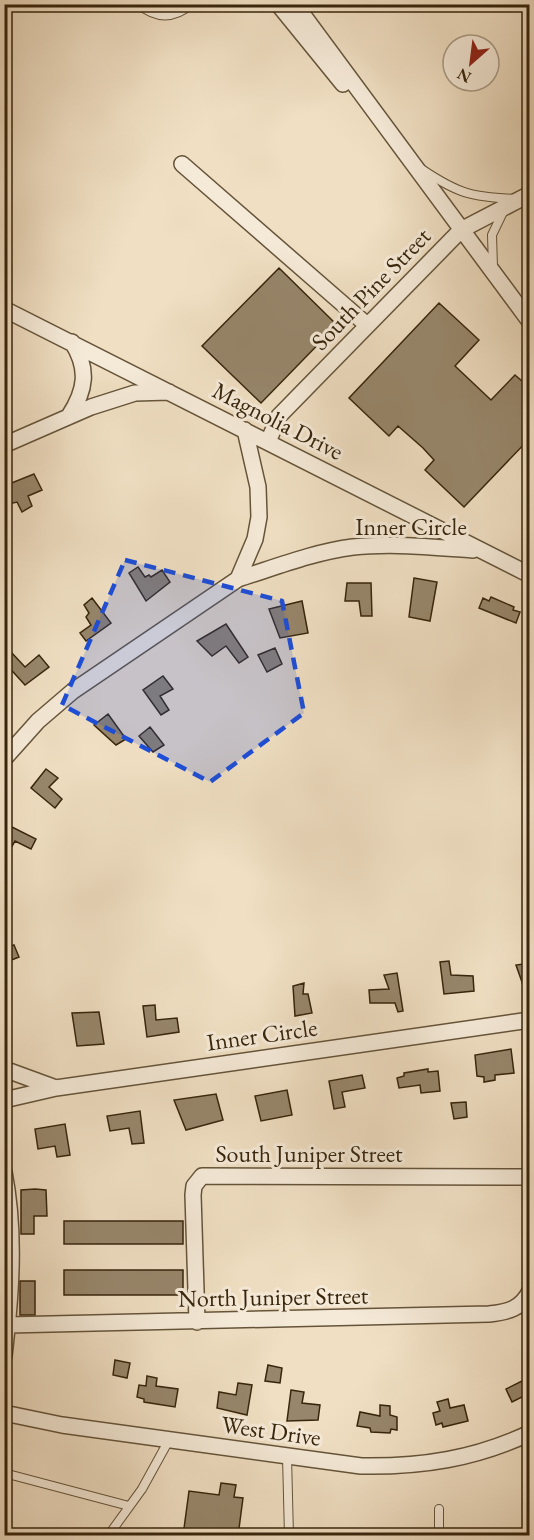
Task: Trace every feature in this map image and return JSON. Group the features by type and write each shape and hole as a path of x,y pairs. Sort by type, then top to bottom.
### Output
{"street":[{"path":"278,4 299,33 410,161"},
{"path":"295,4 530,321"},
{"path":"182,164 367,325"},
{"name":"South Pine Street","path":"268,442 279,416 461,230 519,199"},
{"name":"Magnolia Drive","path":"4,309 530,575"},
{"path":"68,418 79,401 85,378 80,355 72,342"},
{"path":"4,445 90,407 135,393 170,392"},
{"path":"238,579 255,539 259,517 258,487 245,430"},
{"name":"Inner Circle","path":"4,759 38,721 73,691 238,579 306,556 354,547 394,545 479,550"},
{"name":"Inner Circle","path":"4,1069 57,1088 529,1020"},
{"path":"4,1100 57,1088"},
{"path":"4,1172 10,1200 8,1325 4,1356"},
{"name":"South Juniper Street","path":"197,1322 193,1195 194,1186 202,1176 530,1177"},
{"name":"North Juniper Street","path":"8,1325 497,1313 519,1306 530,1291"},
{"name":"West Drive","path":"4,1413 62,1425 361,1466 440,1463 487,1451 530,1433"}],"lane":[{"path":"138,4 146,11 162,16 182,13 192,4"},
{"path":"410,161 448,187 468,195 519,199"},
{"path":"494,274 492,235 519,199"},
{"path":"108,1536 142,1489 169,1440"},
{"path":"287,1456 289,1536"},
{"path":"4,1473 129,1506"},
{"path":"439,1509 439,1536"}],"highlighted area":[{"path":"125,560 282,601 304,713 210,782 62,705"}],"building":[{"path":"279,268 337,325 261,403 202,346"},
{"path":"439,303 479,340 455,366 491,400 515,375 530,388 530,438 464,507 425,470 434,460 423,448 398,426 389,436 349,398"},
{"path":"34,474 42,490 28,496 32,506 22,512 17,502 4,505 4,486"},
{"path":"138,567 145,577 149,575 151,577 162,570 170,582 146,601 129,573"},
{"path":"414,578 437,582 430,621 409,617"},
{"path":"347,583 371,583 372,616 361,616 359,601 345,601"},
{"path":"491,597 520,612 516,623 479,608 483,598 489,601"},
{"path":"92,598 111,623 86,641 80,633 91,625 86,617 89,613 84,605"},
{"path":"302,601 308,633 280,638 269,609"},
{"path":"226,624 248,657 239,663 226,646 212,656 197,641"},
{"path":"275,648 282,664 267,672 258,655"},
{"path":"11,652 25,667 39,655 49,667 25,685 4,662 4,657"},
{"path":"163,676 173,689 160,696 169,710 161,715 143,690"},
{"path":"108,714 126,739 116,745 94,725"},
{"path":"150,727 164,745 153,752 139,736"},
{"path":"46,769 58,778 49,787 62,799 55,808 31,788"},
{"path":"4,823 36,839 31,849 15,841 4,860"},
{"path":"14,945 19,957 4,963 4,948"},
{"path":"449,961 451,975 473,976 474,991 444,994 440,962"},
{"path":"530,963 530,999 528,999 516,965"},
{"path":"397,973 403,1011 398,1012 395,1003 370,1003 369,990 389,989 384,975"},
{"path":"304,983 303,994 308,994 312,1013 295,1016 293,986"},
{"path":"155,1005 156,1020 177,1018 179,1032 147,1037 143,1006"},
{"path":"99,1012 104,1044 77,1046 72,1013"},
{"path":"511,1049 514,1073 495,1075 495,1080 484,1082 484,1077 477,1076 475,1055"},
{"path":"428,1069 428,1072 438,1071 440,1091 421,1093 420,1085 399,1088 397,1078 404,1076 404,1073"},
{"path":"362,1075 365,1088 342,1092 345,1107 334,1109 329,1081"},
{"path":"287,1090 292,1115 261,1121 255,1096"},
{"path":"216,1094 223,1120 186,1130 174,1100"},
{"path":"466,1102 467,1117 454,1119 451,1103"},
{"path":"140,1111 144,1143 132,1144 129,1128 110,1131 107,1116"},
{"path":"65,1124 70,1155 57,1157 55,1146 38,1149 35,1129"},
{"path":"21,1190 46,1190 47,1216 34,1216 34,1234 21,1234"},
{"path":"64,1221 183,1221 183,1244 64,1244"},
{"path":"64,1270 183,1270 183,1295 64,1295"},
{"path":"20,1281 35,1281 35,1315 20,1315"},
{"path":"115,1360 130,1363 127,1378 113,1375"},
{"path":"268,1365 282,1368 280,1383 265,1381"},
{"path":"147,1376 157,1378 156,1386 178,1389 175,1407 144,1402 144,1399 137,1397 139,1385 146,1386"},
{"path":"530,1377 530,1393 512,1402 506,1389"},
{"path":"238,1383 252,1385 247,1415 217,1408 219,1392 236,1395"},
{"path":"291,1390 304,1392 302,1403 320,1405 318,1420 287,1421"},
{"path":"448,1399 450,1408 464,1405 468,1421 443,1427 442,1423 436,1425 433,1413 440,1411 437,1402"},
{"path":"380,1405 390,1406 390,1415 397,1417 397,1430 391,1429 390,1433 371,1432 370,1428 357,1426 360,1412 380,1416"},
{"path":"221,1483 236,1485 234,1497 243,1498 238,1536 183,1536 189,1491 219,1495"}]}
